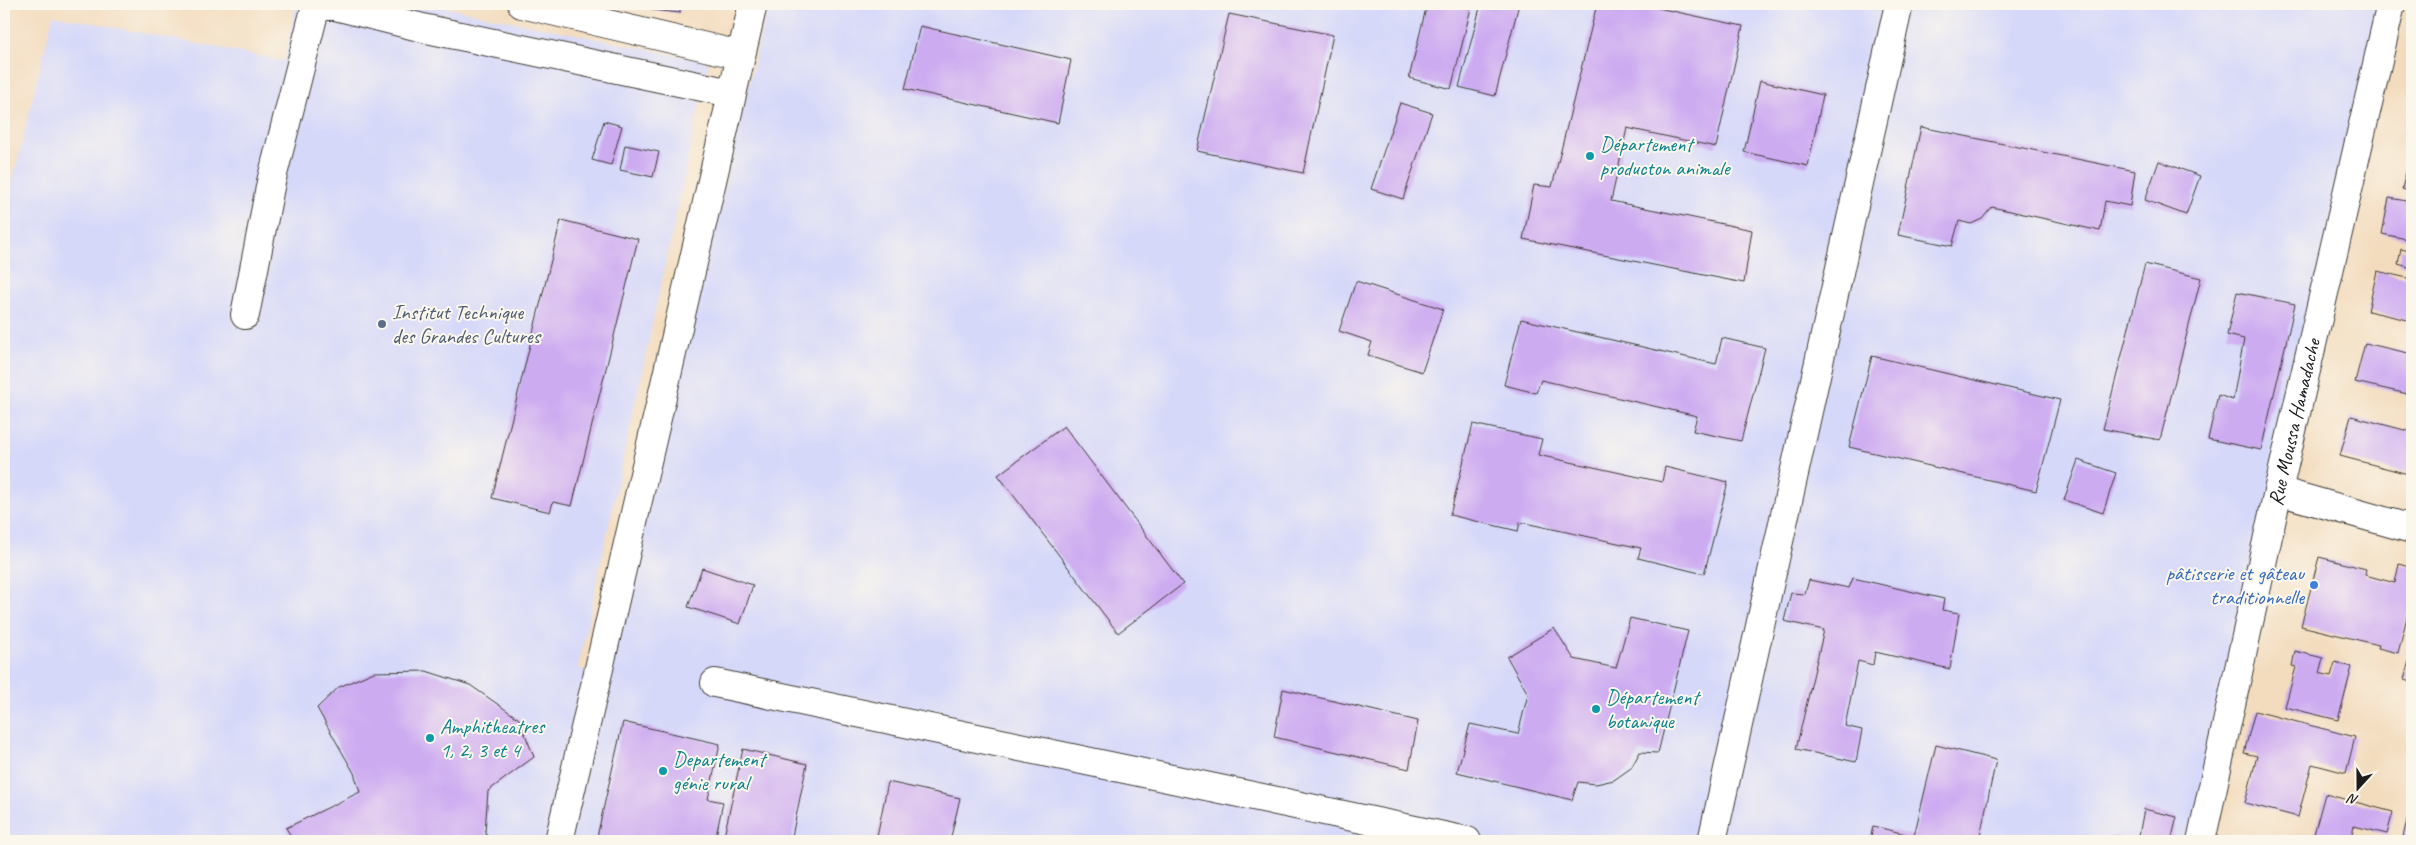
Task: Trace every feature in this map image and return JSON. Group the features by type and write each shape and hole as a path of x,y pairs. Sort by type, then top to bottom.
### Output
{"street":[{"path":"522,4 740,55"},
{"path":"559,841 753,4"},
{"path":"1712,841 1899,4"},
{"name":"Rue Moussa Hamadache","path":"2201,841 2278,491 2391,4"},
{"path":"245,315 271,182 314,14 322,6 335,6 427,29 731,93"},
{"path":"2278,491 2412,529"},
{"path":"715,683 1467,841"}],"shaded area":[{"path":"296,4 429,4 709,62 578,668 608,675 768,4 2383,4 2192,841 4,841 4,216 53,15 284,61"}],"building":[{"path":"652,4 680,4 680,13 652,10"},
{"path":"1427,4 1472,4 1451,89 1409,78"},
{"path":"1481,4 1519,4 1495,96 1459,87"},
{"name":"Département producton animale","path":"1597,4 1639,4 1743,26 1716,147 1627,128 1611,201 1752,230 1744,283 1523,239 1534,185 1552,187"},
{"path":"1229,14 1333,35 1303,173 1197,151"},
{"path":"920,26 1071,60 1058,123 905,89"},
{"path":"1760,81 1823,95 1808,166 1744,152"},
{"path":"1400,103 1432,113 1403,199 1371,189"},
{"path":"604,121 622,126 611,165 592,160"},
{"path":"1921,127 2135,171 2130,206 2105,201 2100,231 1992,207 1982,219 1971,224 1959,221 1952,246 1898,235"},
{"path":"625,145 659,152 653,177 620,170"},
{"path":"2412,147 2412,192 2402,189"},
{"path":"2159,161 2200,176 2186,215 2145,200"},
{"path":"2389,198 2412,202 2412,240 2382,234"},
{"path":"561,220 638,239 572,506 553,502 550,512 492,498"},
{"path":"2401,249 2412,252 2412,268 2398,264"},
{"path":"2145,264 2201,278 2160,440 2103,429"},
{"path":"2377,271 2412,279 2412,321 2368,311"},
{"path":"1356,281 1443,309 1422,372 1368,355 1372,342 1339,331"},
{"path":"2237,292 2295,304 2261,450 2208,439 2218,395 2233,400 2244,339 2227,335"},
{"path":"1521,319 1716,364 1722,338 1765,348 1741,441 1693,431 1697,416 1541,380 1536,393 1504,385"},
{"path":"2365,343 2412,354 2412,395 2355,382"},
{"path":"1872,356 2060,400 2036,491 1849,447"},
{"path":"2351,416 2412,432 2412,475 2340,456"},
{"path":"1473,424 1542,439 1538,455 1662,482 1665,467 1728,482 1704,574 1638,558 1641,548 1520,522 1518,531 1450,515"},
{"path":"1064,426 1183,584 1118,633 998,475"},
{"path":"2078,460 2116,473 2103,513 2064,500"},
{"path":"2319,557 2366,569 2365,575 2395,583 2399,564 2412,568 2412,597 2398,653 2378,648 2379,645 2301,626"},
{"path":"702,568 753,585 740,624 688,607"},
{"path":"1853,578 1944,599 1942,610 1959,613 1950,669 1875,652 1873,665 1858,661 1845,726 1862,730 1856,762 1796,749 1824,630 1784,621 1791,593 1805,594 1809,580 1849,588"},
{"name":"Département botanique","path":"1630,618 1688,631 1658,753 1640,752 1631,768 1614,780 1596,784 1578,782 1572,800 1457,772 1470,724 1518,734 1528,694 1507,657 1554,628 1574,659 1616,668"},
{"path":"2412,650 2412,681 2404,679"},
{"path":"2295,651 2323,658 2319,673 2331,676 2335,662 2352,667 2338,720 2285,707 2296,667 2292,666"},
{"name":"Amphitheatres 1, 2, 3 et 4","path":"426,671 470,685 519,719 534,757 488,791 485,832 489,841 294,841 286,828 360,792 354,773 317,708 339,687 374,672"},
{"path":"1283,689 1418,721 1409,769 1274,737"},
{"path":"2255,711 2355,737 2346,773 2312,764 2298,817 2245,803 2257,756 2244,753"},
{"name":"Departement génie rural","path":"623,722 720,744 708,799 723,802 715,841 596,841"},
{"path":"1936,745 1996,760 1979,841 1870,841 1873,826 1914,836"},
{"path":"743,749 807,764 791,841 723,841"},
{"path":"2412,767 2412,787 2407,786"},
{"path":"888,782 960,798 950,841 876,841"},
{"path":"2325,794 2393,812 2387,834 2354,826 2350,841 2314,834"},
{"path":"2144,809 2177,817 2171,841 2138,841"},
{"path":"2408,816 2412,817 2412,841 2402,841"},
{"path":"2114,836 2133,840 2133,841 2113,841"},
{"path":"2361,837 2376,841 2360,841"}],"place":[{"name":"Département producton animale","path":"1590,156"},
{"name":"Institut Technique des Grandes Cultures","path":"382,324"},
{"name":"pâtisserie et gâteau traditionnelle","path":"2314,585"},
{"name":"Département botanique","path":"1596,709"},
{"name":"Amphitheatres 1, 2, 3 et 4","path":"430,738"},
{"name":"Departement génie rural","path":"663,771"}]}
